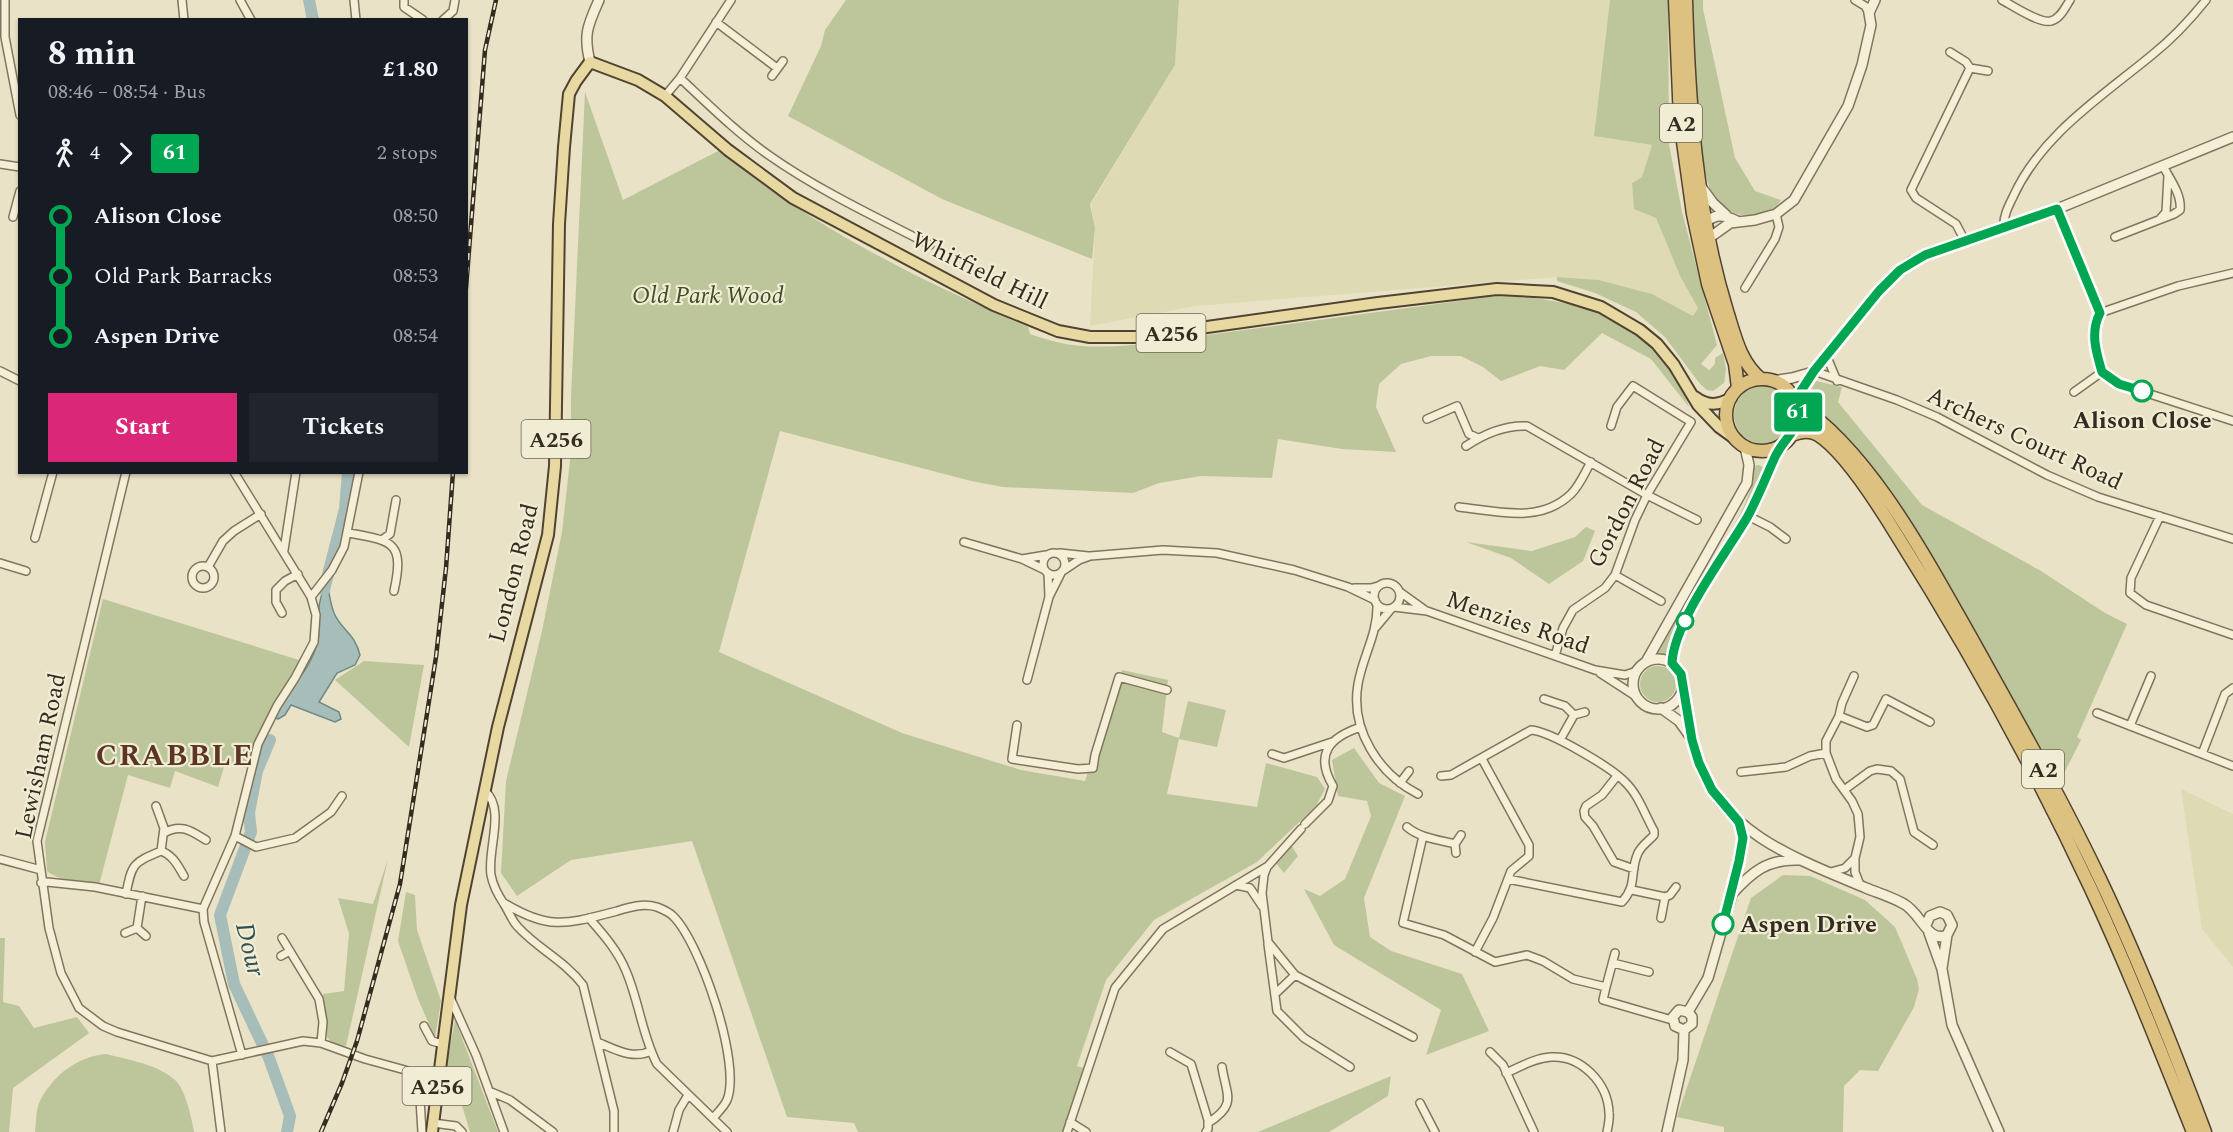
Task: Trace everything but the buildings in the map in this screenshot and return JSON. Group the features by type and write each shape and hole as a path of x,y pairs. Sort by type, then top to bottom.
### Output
{"highway":[{"name":"A2","path":"1675,0 1680,120 1688,183 1704,241 1740,351 1748,366 1766,380"},
{"name":"A2","path":"1686,0 1689,84 1699,184 1706,222 1704,241 1717,313 1734,364 1734,393"},
{"path":"1766,380 1785,388 1795,402 1798,419 1792,435 1781,446 1763,451 1741,444 1730,431 1727,420 1727,409 1734,393 1746,383 1766,380"},
{"name":"A2","path":"1795,402 1874,481 1932,568 2044,770 2101,881 2178,1059 2205,1132"},
{"path":"1792,435 1807,431 1825,433"},
{"name":"A2","path":"1825,433 1866,489 1921,573 2034,775 2127,968 2193,1132"}],"main road":[{"name":"Whitfield Hill","path":"590,62 639,80 666,96 728,150 794,198 994,305 1058,331 1090,336 1136,338 1497,289 1553,292 1578,299 1621,317 1657,344 1674,366 1698,405 1710,419 1741,444"},
{"name":"London Road","path":"443,1042 461,905 498,726 549,526 555,466 559,224 564,147 569,94 590,62"},
{"name":"Whitfield Hill","path":"1689,390 1696,398 1711,404 1721,403 1734,393"},
{"name":"A256","path":"432,1128 443,1042"}],"street":[{"path":"5,0 6,44 18,105"},
{"path":"182,0 184,18"},
{"path":"240,0 249,18"},
{"path":"354,0 356,18"},
{"path":"404,0 404,7 420,18"},
{"path":"445,18 453,10 455,0"},
{"path":"590,62 586,46 586,30 599,0"},
{"path":"666,96 731,0"},
{"path":"1704,241 1723,226 1737,220 1755,220 1776,214 1794,200 1848,106 1864,55 1871,25 1865,6 1855,0"},
{"path":"1869,13 1875,0"},
{"path":"2002,0 2043,22 2052,21 2061,15 2070,0"},
{"path":"2004,227 2005,215 2018,186 2031,163 2045,147 2100,96 2160,48 2206,0"},
{"path":"716,22 777,68"},
{"path":"1950,52 1966,62 1970,68 1988,71"},
{"path":"772,76 783,61"},
{"path":"1965,241 1956,224 1916,198 1911,190 1970,68"},
{"name":"Whitfield Hill","path":"680,78 744,137 769,156 810,183 930,245"},
{"path":"1795,402 1814,371 1879,291 1900,270 1925,255 2057,209 2233,137"},
{"path":"0,164 18,167"},
{"path":"2115,237 2180,210 2181,204 2163,165"},
{"path":"2160,219 2166,212 2168,176"},
{"path":"1699,184 1713,204 1726,215 1737,220"},
{"path":"13,217 18,198"},
{"path":"2057,209 2100,313"},
{"path":"1745,288 1775,239 1779,227 1776,214"},
{"path":"1706,222 1713,217 1726,215"},
{"path":"2233,273 2178,286 2100,313 2096,320 2094,336 2102,372 2119,384 2233,421"},
{"path":"1827,357 1837,381"},
{"path":"0,371 18,380"},
{"path":"1766,380 1792,378 1814,371"},
{"name":"Archers Court Road","path":"1814,371 1837,381 1897,400 1937,417 2047,475 2098,497 2233,539"},
{"path":"2074,392 2102,372"},
{"name":"Gordon Road","path":"1555,656 1563,628 1573,610 1605,588 1615,575 1635,520 1647,495 1691,422 1633,386 1617,407 1611,426"},
{"path":"1427,419 1457,406 1469,434 1478,438"},
{"path":"1466,446 1478,438 1513,426 1527,426 1647,495 1697,520"},
{"path":"1692,740 1678,721 1661,708 1647,706 1637,697 1633,684 1637,671 1646,662 1747,483 1749,465 1741,444"},
{"path":"1672,663 1676,639 1687,616 1748,516 1781,446"},
{"path":"1459,507 1519,514 1541,512 1552,508 1572,493 1591,462"},
{"path":"34,538 52,474"},
{"name":"Lewisham Road","path":"126,474 37,841 49,928 62,973 80,1008 96,1022 117,1032 212,1061 303,1041 321,1043"},
{"path":"235,474 298,574 311,597 316,615 314,642 258,744 235,836 203,909 204,922 242,1055"},
{"path":"284,550 296,474"},
{"path":"311,597 339,560 349,533 359,474"},
{"path":"383,539 390,534 396,500"},
{"path":"208,567 223,541 261,514"},
{"path":"1748,516 1770,527 1786,539"},
{"path":"2160,516 2131,578 2130,593 2146,605 2233,634"},
{"path":"349,533 383,539 393,547 398,557 398,575 394,591"},
{"path":"964,542 1022,559 1055,575 1090,556"},
{"path":"1051,554 1090,556 1153,551 1217,553 1276,566 1348,587 1383,608 1392,608"},
{"path":"1050,597 1047,572 1043,564 1051,554"},
{"path":"1022,559 1061,554 1065,560 1063,571 1050,597 1027,680"},
{"path":"0,563 26,571"},
{"path":"282,613 276,602 276,590 285,581 298,574"},
{"path":"1615,575 1661,601"},
{"path":"1348,587 1371,588 1391,584 1399,591 1400,598 1376,627"},
{"path":"1382,585 1376,590 1376,627 1358,684 1357,698 1361,727 1372,752 1391,776 1418,794"},
{"name":"Menzies Road","path":"1399,591 1427,611"},
{"name":"Menzies Road","path":"1392,608 1427,611 1595,670 1625,675 1637,671"},
{"path":"1646,662 1659,659 1672,663 1681,674 1692,740 1704,776 1726,809 1765,842 1910,908 1932,913 1940,912 1949,917 1952,925 1947,935 1942,969"},
{"name":"Menzies Road","path":"1595,670 1637,697"},
{"path":"1854,676 1839,716 1826,741 1826,753 1831,768 1856,807 1860,823 1860,837 1855,858 1855,872 1860,885"},
{"path":"2130,726 2151,676"},
{"path":"1017,725 1012,759 1078,769 1093,768 1119,677 1167,690"},
{"path":"1661,708 1677,700 1682,688"},
{"path":"2202,754 2225,694 2233,688"},
{"path":"1544,699 1565,705 1574,715"},
{"path":"1839,716 1867,727 1873,725 1886,699 1930,722"},
{"path":"1560,740 1574,715 1585,712"},
{"path":"2097,713 2233,766"},
{"path":"1272,754 1284,758 1332,742 1349,731 1361,727"},
{"path":"1442,776 1451,775 1532,730 1539,731 1560,740 1626,782 1654,831 1654,835 1638,852 1632,890 1622,902 1617,903 1508,879"},
{"path":"1067,1132 1115,988 1162,928 1268,866 1328,801 1333,786 1324,764 1326,752 1332,742"},
{"path":"1741,771 1786,767 1810,756 1826,753"},
{"path":"1475,952 1481,933 1502,899 1514,867 1529,856 1529,845 1482,759"},
{"path":"1844,790 1870,771 1882,769 1891,771 1900,779 1914,832 1933,845"},
{"path":"1400,783 1409,771"},
{"path":"1617,776 1602,795 1586,806 1585,817 1593,826 1614,862 1634,869"},
{"path":"485,792 492,797 495,808 491,873 496,890 517,926 534,943 574,972 583,985 614,1111 614,1132"},
{"path":"235,836 256,847 295,838 331,812 342,796"},
{"path":"156,806 162,819 164,833 161,851"},
{"path":"1688,1012 1708,978 1732,894 1743,838 1739,822"},
{"path":"164,833 177,827 206,840"},
{"path":"1407,827 1423,836 1455,844"},
{"path":"1456,853 1455,844 1461,835"},
{"path":"1423,836 1403,923 1444,934 1495,962 1527,955 1535,957 1573,979 1606,987"},
{"path":"126,894 130,872 135,864 161,851 167,853 177,863 184,876"},
{"path":"1831,872 1845,868 1855,858"},
{"path":"0,859 40,870"},
{"path":"1732,894 1765,865 1782,859 1804,860"},
{"path":"1268,866 1262,893 1277,1011 1304,1038 1350,1066"},
{"path":"41,883 95,887 203,909"},
{"path":"1236,885 1250,888 1259,899 1264,911"},
{"path":"1632,890 1665,897 1670,895 1676,887"},
{"path":"137,928 142,896"},
{"path":"1661,918 1665,897"},
{"path":"504,903 524,915 544,922 566,924 645,904 671,914 687,934 708,981 725,1037 730,1084 727,1101 712,1118"},
{"path":"1910,908 1927,929 1938,938 1947,935"},
{"path":"1932,913 1928,918 1927,929 1942,969 1952,1025 1999,1132"},
{"path":"589,918 609,942 626,972 651,1051 663,1071 727,1132"},
{"path":"125,933 137,928"},
{"path":"137,928 146,936"},
{"path":"282,938 319,999 323,1022 321,1043 414,1074 419,1083 422,1132"},
{"path":"1268,942 1295,975 1413,1037"},
{"path":"281,956 290,951"},
{"path":"1615,953 1604,1000 1672,1020 1677,1028 1684,1030"},
{"path":"1613,963 1649,972"},
{"path":"1275,994 1295,975"},
{"path":"449,995 504,1132"},
{"path":"1672,1020 1674,1014 1679,1010 1688,1012 1692,1017 1692,1024 1684,1030"},
{"path":"424,1026 432,1041 443,1042"},
{"path":"1667,1132 1683,1060 1684,1030"},
{"path":"597,1042 633,1056 642,1056 651,1051"},
{"path":"1170,1052 1191,1064 1208,1123 1206,1132"},
{"path":"1490,1052 1503,1065 1534,1132"},
{"path":"1506,1073 1549,1057 1559,1057 1580,1063 1594,1076 1606,1095 1610,1113 1607,1132"},
{"path":"212,1061 221,1132"},
{"path":"1208,1123 1218,1116 1228,1104 1229,1097 1222,1067"},
{"path":"489,1091 510,1100 553,1132"},
{"path":"673,1132 679,1110 688,1095"},
{"path":"1420,1103 1435,1132"},
{"path":"1070,1122 1086,1132"},
{"path":"432,1128 456,1126 462,1132"}],"shaded area":[{"path":"1179,0 1610,0 1594,136 1652,145 1642,177 1681,278 1698,308 1693,316 1652,294 1599,280 1557,277 1196,306 1090,326 1095,228 1091,204 1175,65"},
{"path":"2181,789 2233,814 2233,967 2202,929"}],"green space":[{"path":"846,0 1179,0 1175,65 1090,204 1095,228 1092,259 942,199 788,116 821,46 825,30"},
{"path":"1610,0 1668,0 1669,144 1682,212 1717,345 1701,364 1709,370 1715,364 1715,358 1723,353 1726,369 1724,383 1713,391 1707,390 1700,384 1665,337 1636,312 1595,293 1557,281 1557,277 1599,280 1652,294 1693,316 1698,308 1681,278 1656,218 1634,209 1632,183 1642,177 1652,145 1594,136"},
{"path":"1691,0 1703,0 1735,158 1755,191 1781,200 1767,212 1744,215 1733,212 1718,203 1709,187 1704,167 1697,104"},
{"name":"Old Park Wood","path":"585,92 623,200 720,150 791,204 867,250 1028,327 1030,334 1044,339 1081,346 1133,345 1496,296 1522,297 1575,306 1624,325 1646,340 1664,358 1679,381 1689,407 1651,359 1602,333 1564,370 1540,366 1501,381 1483,367 1461,356 1431,356 1401,364 1379,384 1376,407 1396,452 1342,449 1278,439 1272,478 1201,476 1159,483 1133,493 1003,487 971,481 780,431 719,652 902,733 1021,770 1085,781 1122,670 1168,680 1162,732 1179,738 1188,701 1226,710 1217,747 1179,739 1167,794 1257,807 1266,763 1317,777 1325,789 1316,806 1257,862 1154,920 1106,980 1077,1066 1087,1069 1067,1132 858,1132 854,1123 787,1117 692,841 571,860 517,896 501,873 506,781 542,631 562,532 571,452 571,397"},
{"path":"1816,381 1842,387 1838,402 1922,505 2041,571 2105,613 2127,624 2077,737 2081,740 2059,783 1909,522 1837,430 1817,410 1808,395"},
{"path":"1763,386 1774,388 1787,399 1792,415 1790,426 1779,439 1763,444 1752,442 1739,431 1734,415 1736,404 1747,391"},
{"path":"1759,465 1766,469 1737,528 1699,589 1695,586 1741,512 1753,481 1754,466"},
{"path":"1586,527 1595,531 1583,561 1549,584 1511,558 1466,542 1532,551 1575,537"},
{"path":"103,599 299,660 263,726 248,768 225,764 218,787 175,771 170,788 128,775 99,885 65,879 47,871 45,842"},
{"path":"1687,601 1691,602 1669,660 1655,658"},
{"path":"364,661 424,665 409,747 335,680"},
{"path":"1658,666 1670,672 1676,684 1670,696 1658,702 1646,696 1640,684 1646,672"},
{"path":"1354,748 1379,783 1405,796 1364,898 1370,937 1391,951 1462,974 1489,1031 1426,1055 1441,1010 1334,945 1304,889 1320,896 1345,879 1371,816 1367,801 1338,796 1332,760"},
{"path":"1291,845 1298,856 1284,873 1275,862"},
{"path":"388,859 346,1046 332,1043 327,1037 323,994 344,991 349,934 338,898 373,904"},
{"path":"1783,875 1810,876 1865,900 1895,927 1917,979 1919,989 1914,1007 1878,1071 1860,1070 1844,1086 1843,1132 1724,1132 1724,1127 1677,1117 1751,898"},
{"path":"406,892 415,895 417,930 441,1001 435,1038 418,999 398,941"},
{"path":"0,938 5,938 3,1002 19,1006 34,1028 77,1017 89,1033 13,1088 9,1132 0,1132"},
{"path":"455,1020 498,1132 470,1132 457,1089 443,1085"},
{"path":"106,1054 151,1066 175,1080 185,1097 194,1132 35,1132 39,1103 58,1076 85,1059"},
{"path":"1391,1076 1388,1096 1329,1132 1258,1132"}],"water":[{"path":"328,589 334,613 355,642 360,655 355,665 337,673 319,702 339,712 341,719 335,722 291,705 285,715 278,719 275,717 278,708 307,667 315,649 319,633 321,596 324,590"}],"waterway":[{"name":"Dour","path":"309,0 313,18"},
{"name":"Dour","path":"324,590 345,509 348,474"},
{"name":"Dour","path":"270,740 257,771 249,813 251,832 220,915 234,984 269,1058 290,1116 287,1132"}],"railway":[{"path":"468,263 485,50 496,0"},
{"path":"321,1132 357,1041 400,884 436,657 453,474"}],"bus line":[{"name":"61","path":"1723,924 1742,851 1743,838 1739,822 1712,790 1699,763 1692,740 1682,688 1683,681 1681,674 1672,663 1672,651 1687,616 1756,501 1781,446 1795,430 1798,414 1795,400 1814,371 1879,291 1908,264 1932,252 2057,209 2100,313 2096,320 2094,336 2102,372 2119,384 2142,391"}],"place":[{"name":"Alison Close","path":"2142,391"},
{"name":"Aspen Drive","path":"1723,924"}],"district":[{"name":"CRABBLE","path":"175,755"}]}
